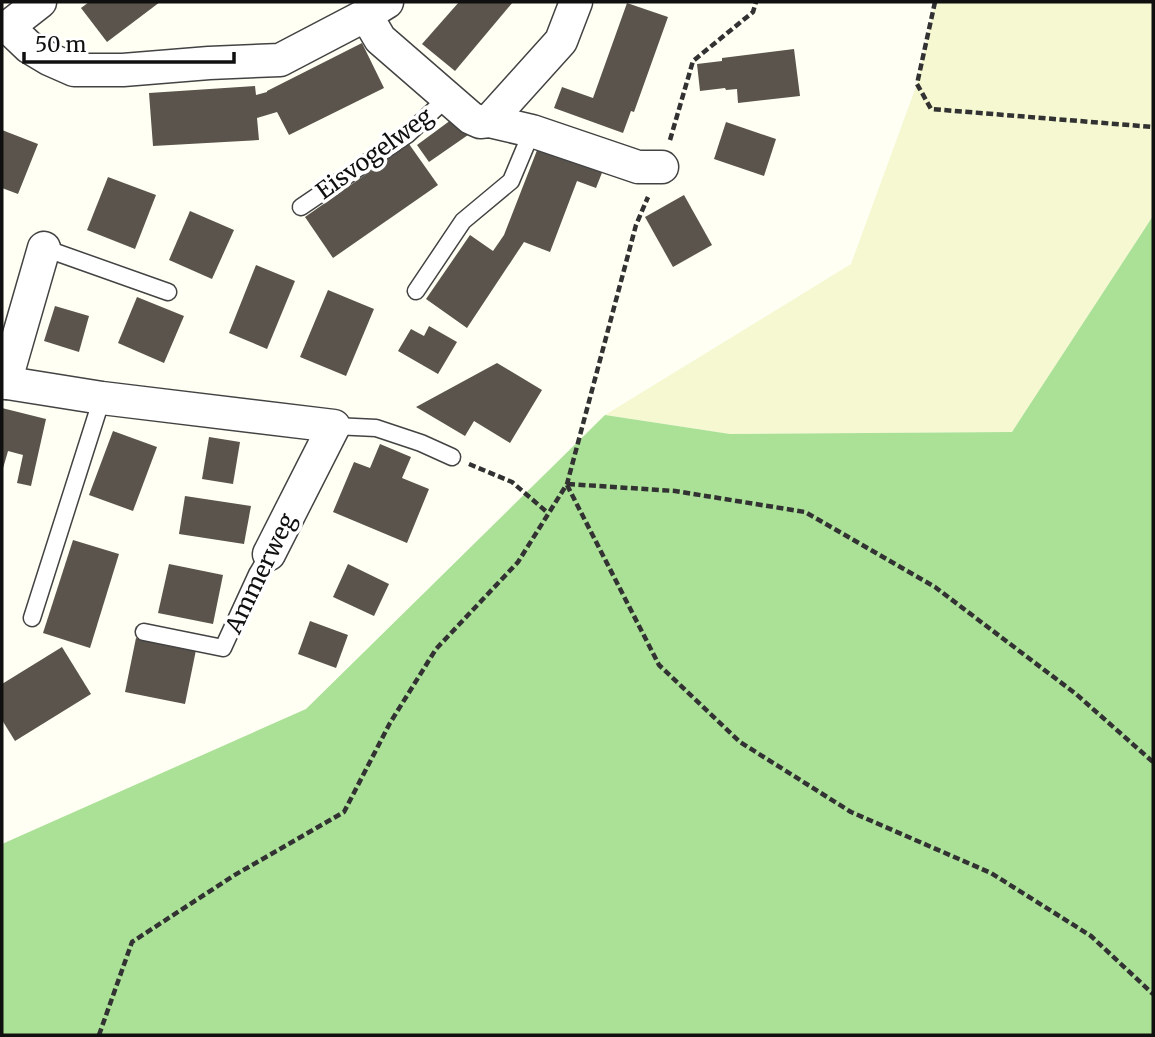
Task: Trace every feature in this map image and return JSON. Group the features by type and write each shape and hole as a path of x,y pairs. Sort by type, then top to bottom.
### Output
{"street":[{"path":"40,2 5,26 29,47 74,70 279,60 376,9"},
{"path":"489,121 561,41 576,2"},
{"name":"Eisvogelweg","path":"376,9 380,39 471,118 532,131 650,167"},
{"path":"44,248 3,383 102,398 334,426"},
{"name":"Ammerweg","path":"269,554 334,426"}],"lane":[{"name":"Eisvogelweg","path":"301,207 407,135 447,98"},
{"path":"416,291 463,221 512,181 532,131"},
{"path":"44,248 168,292"},
{"path":"32,618 102,398"},
{"path":"334,426 376,428 452,457"},
{"name":"Ammerweg","path":"144,632 223,648 269,554"}],"path":[{"path":"99,1035 132,942 233,876 344,812 390,723 436,649 518,562 567,484 636,225 650,192 650,167 693,61 753,12 756,2"},
{"path":"935,2 917,84 931,109 1153,127"},
{"path":"452,457 512,482 548,513"},
{"path":"567,484 675,491 805,512 935,587 1076,694 1153,762"},
{"path":"567,484 659,664 740,742 851,812 991,873 1091,936 1153,994"}],"green space":[{"path":"935,2 1153,2 1153,216 1012,432 730,434 605,415 851,264 917,84"},
{"path":"1153,216 1153,1035 2,1035 2,844 306,709 605,415 730,434 1012,432"}],"building":[{"path":"89,2 160,2 107,42 81,8"},
{"path":"459,2 513,2 455,71 422,44"},
{"path":"627,3 668,17 634,112 631,111 623,133 554,108 562,87 593,98"},
{"path":"362,43 384,88 289,135 277,112 257,118 259,140 153,146 149,93 255,86 256,95 267,92"},
{"path":"794,49 800,96 738,103 737,89 700,91 697,64 722,61 722,58"},
{"path":"455,117 468,135 429,162 417,145"},
{"path":"726,122 776,139 764,176 714,159"},
{"path":"2,130 38,144 18,194 2,188"},
{"path":"541,140 605,165 596,188 577,181 550,252 524,242 467,328 426,299 470,235 493,251 504,235"},
{"path":"409,144 438,185 333,258 305,217"},
{"path":"108,177 156,195 135,249 87,230"},
{"path":"684,195 712,245 673,267 645,217"},
{"path":"190,211 234,230 212,279 169,260"},
{"path":"256,265 295,281 267,349 229,333"},
{"path":"328,290 374,309 346,376 300,357"},
{"path":"137,297 184,316 164,363 118,343"},
{"path":"55,306 89,316 79,352 44,341"},
{"path":"429,326 457,342 438,374 398,351 411,329 424,336"},
{"path":"497,363 542,390 510,443 474,421 465,436 416,407"},
{"path":"2,408 46,419 31,486 17,483 23,455 8,451 2,472"},
{"path":"113,431 157,447 133,511 89,495"},
{"path":"209,437 240,442 233,484 202,479"},
{"path":"380,444 411,457 402,478 429,489 407,543 333,512 354,462 370,468"},
{"path":"185,496 251,506 244,544 179,534"},
{"path":"73,540 119,554 90,648 43,633"},
{"path":"169,564 223,575 213,624 158,613"},
{"path":"348,564 389,584 374,616 333,597"},
{"path":"310,621 348,635 336,668 298,654"},
{"path":"136,638 196,650 185,704 125,692"},
{"path":"62,647 91,694 15,741 2,720 2,684"}]}
